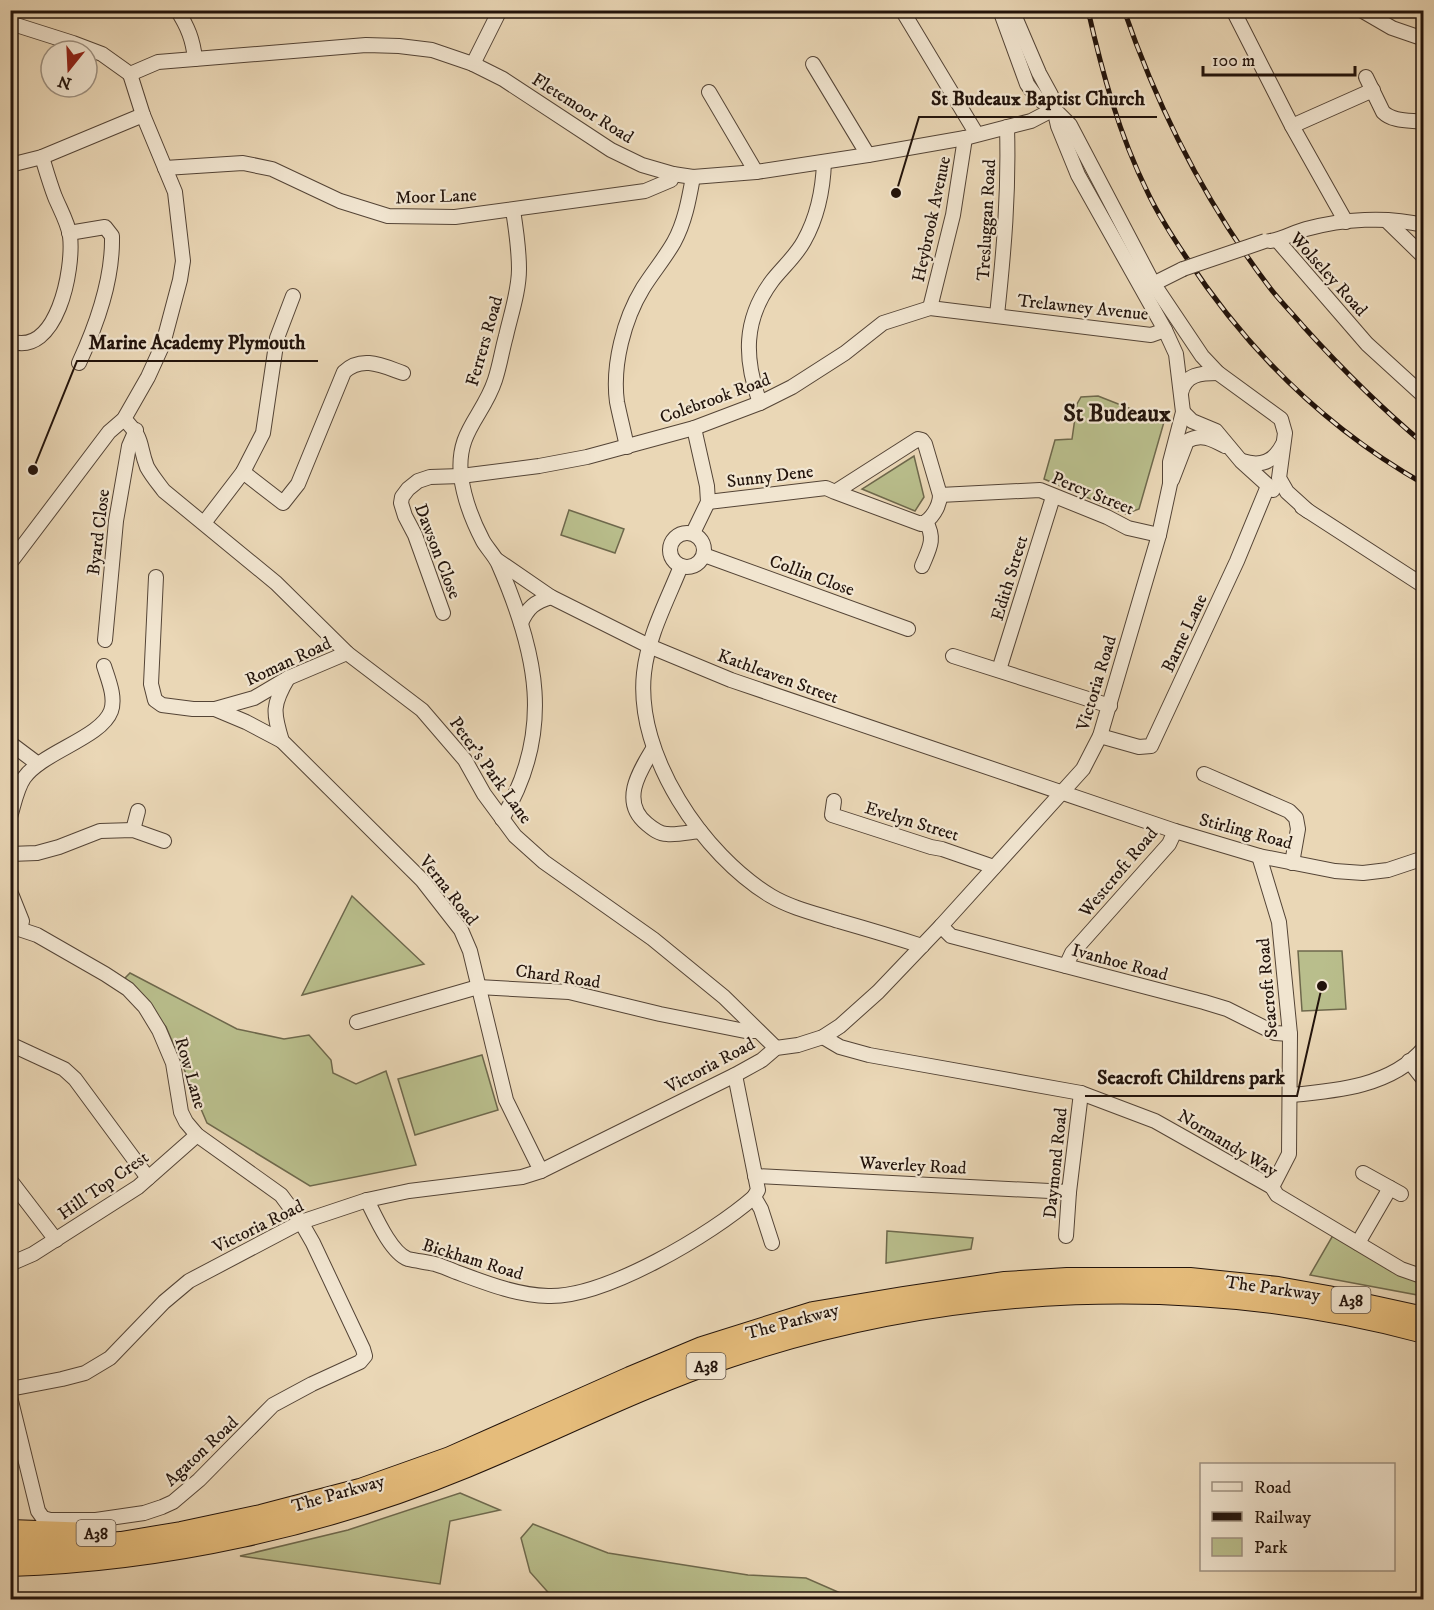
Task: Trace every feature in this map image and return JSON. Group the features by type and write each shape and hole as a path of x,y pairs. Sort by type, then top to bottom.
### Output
{"highway":[{"name":"The Parkway","path":"10,1549 121,1542 181,1532 261,1515 383,1481 450,1457 702,1347 813,1312 1005,1282 1122,1277 1190,1278 1278,1287 1424,1317"},
{"name":"The Parkway","path":"10,1566 56,1565 210,1544 322,1517 393,1495 464,1469 595,1411 727,1358 828,1328 911,1311 993,1299 1057,1294 1183,1294 1291,1306 1424,1333"},
{"name":"A38","path":"10,1530 101,1533 181,1532"},
{"name":"A38","path":"10,1571 56,1565"}],"street":[{"path":"177,10 193,41 195,59"},
{"path":"474,64 500,10"},
{"path":"903,10 971,136"},
{"path":"1000,10 1027,84 1036,98 1054,109"},
{"path":"1012,10 1039,74 1051,95 1058,126 1078,175 1148,286 1202,356 1218,373 1281,419 1285,433 1279,478 1287,492 1308,511"},
{"path":"1233,10 1292,126 1346,222"},
{"path":"1361,10 1392,28 1424,39"},
{"path":"10,23 102,54 130,74 143,115 175,192 183,261 163,344 148,377 124,419 109,432 10,563"},
{"name":"Fletemoor Road","path":"130,74 158,62 234,58 366,45 399,45 432,50 474,64 503,79 611,150 642,165 693,177 756,172 824,162 971,136 1031,121 1054,109"},
{"path":"813,64 868,155"},
{"path":"1292,126 1370,84 1383,112 1388,116 1394,119 1424,122"},
{"path":"709,92 756,172"},
{"path":"10,165 42,157 143,115"},
{"name":"Tresluggan Road","path":"997,315 1006,228 1007,127"},
{"name":"Heybrook Avenue","path":"930,308 971,136"},
{"path":"10,341 20,345 30,344 49,327 69,275 72,253 69,233 42,157"},
{"path":"760,403 753,386 748,361 748,338 760,298 799,249 811,228 819,209 824,162"},
{"name":"Moor Lane","path":"165,168 243,163 272,169 340,201 388,216 455,217 645,191 671,180 673,174"},
{"path":"627,447 617,400 617,366 621,347 633,308 642,289 674,243 684,221 693,177"},
{"name":"Ferrers Road","path":"497,560 484,543 466,502 460,455 465,436 495,381 516,298 519,254 513,210"},
{"path":"1387,221 1424,257"},
{"path":"1271,241 1329,223 1408,221 1424,225"},
{"path":"69,233 105,227 112,236 112,254 104,297 79,363"},
{"name":"Wolseley Road","path":"1148,286 1183,269 1271,241 1367,344 1424,396"},
{"path":"1148,286 1176,354 1180,395"},
{"path":"204,523 243,472 263,433 277,338 293,296"},
{"name":"Colebrook Road","path":"461,476 539,466 627,447 694,428 760,403 792,387 824,368 883,323 930,308 997,315"},
{"name":"Trelawney Avenue","path":"997,315 1150,335 1165,330"},
{"path":"243,472 284,503 298,484 344,372 346,360 369,363 403,373"},
{"path":"1180,395 1185,381 1194,375 1218,373"},
{"name":"Victoria Road","path":"1170,484 1170,462 1183,412 1180,395"},
{"path":"1183,412 1192,421 1216,431 1241,461 1268,486 1424,586"},
{"name":"Peter's Park Lane","path":"124,419 136,430 147,465 164,491 276,583 348,653 422,710 465,760 484,794 515,836 544,862 653,939 724,997 756,1031 776,1048"},
{"path":"693,533 708,502 707,486 694,428"},
{"name":"Byard Close","path":"105,640 116,521 129,446 136,430"},
{"name":"Victoria Road","path":"10,1389 86,1372 110,1358 164,1302 189,1281 301,1222 367,1200 409,1191 522,1177 541,1171 735,1075 762,1060 776,1048 798,1045 823,1037 840,1026 871,998 941,926 1083,769 1100,736 1110,706 1159,535 1170,484 1187,441 1205,437 1230,448"},
{"name":"Sunny Dene","path":"835,492 918,439 925,444 940,495"},
{"path":"1241,461 1259,465 1280,450 1284,442"},
{"name":"Dawson Close","path":"443,613 401,503 408,489 418,481 430,477 461,476"},
{"name":"Barne Lane","path":"1100,736 1139,747 1151,746 1237,561 1268,486"},
{"name":"Sunny Dene","path":"708,502 826,488 921,524 926,522"},
{"name":"Percy Street","path":"940,495 1040,490 1128,528 1159,535"},
{"path":"922,566 931,543 932,533 926,522 940,502 940,495"},
{"name":"Edith Street","path":"999,669 1053,497"},
{"path":"681,533 693,533 702,540 704,555 702,560 692,567 681,566 672,559 670,547 672,541 681,533"},
{"name":"Collin Close","path":"704,555 908,629"},
{"path":"497,560 529,648 535,682 531,751 516,796 502,819"},
{"name":"Kathleaven Street","path":"497,560 551,597 649,646 731,680 1006,774 1063,791"},
{"path":"681,566 649,646 643,692 653,749 675,792 700,831 747,878 772,897 811,912 922,946"},
{"name":"Roman Road","path":"156,577 151,675 152,694 155,700 162,705 215,709 254,698 288,678 348,653"},
{"path":"521,623 527,610 537,602 551,597"},
{"path":"953,656 1110,706"},
{"path":"10,817 24,778 38,764 96,728 107,718 112,709 112,696 105,666"},
{"path":"282,741 274,715 277,696 288,678"},
{"name":"Verna Road","path":"215,709 282,741 422,880 461,930 470,951 506,1100 541,1171"},
{"path":"10,743 38,764"},
{"path":"653,749 635,781 632,794 635,809 643,821 654,830 667,834 700,831"},
{"path":"1207,778 1289,811 1296,818 1298,829 1292,862"},
{"name":"Stirling Road","path":"1063,791 1175,831 1259,856 1335,871 1364,873 1388,870 1424,858"},
{"name":"Evelyn Street","path":"834,801 832,815 994,867"},
{"path":"133,830 138,811"},
{"path":"10,854 37,854 100,831 133,830 164,841"},
{"name":"Westcroft Road","path":"1066,966 1072,953 1169,844 1175,831"},
{"name":"Seacroft Road","path":"1259,856 1279,922 1290,1034 1289,1154 1272,1187"},
{"path":"10,891 22,921 15,927"},
{"name":"Ivanhoe Road","path":"941,926 951,936 1227,1009 1275,1033 1290,1034"},
{"name":"Row Lane","path":"15,927 37,935 105,974 128,989 145,1007 159,1030 173,1063 181,1112 197,1135 281,1195 301,1222 359,1339 365,1356"},
{"name":"Chard Road","path":"357,1022 478,987 568,992 660,1014 745,1031 756,1031"},
{"name":"Normandy Way","path":"823,1037 840,1047 869,1055 1081,1093 1155,1121 1272,1187 1277,1195 1401,1269 1424,1277"},
{"path":"10,1044 64,1069 75,1079 148,1178"},
{"path":"1291,1095 1343,1090 1392,1073 1424,1048"},
{"path":"1409,1061 1424,1080"},
{"path":"735,1075 758,1190 754,1197 761,1209 772,1243"},
{"name":"Daymond Road","path":"1066,1236 1081,1093"},
{"name":"Hill Top Crest","path":"10,1264 33,1254 138,1187 197,1135"},
{"path":"1358,1244 1396,1191 1363,1173"},
{"name":"Waverley Road","path":"755,1176 1069,1192"},
{"path":"10,1180 56,1240"},
{"name":"Bickham Road","path":"367,1200 396,1249 406,1258 436,1264 518,1293 550,1296 576,1293 629,1276 697,1238 754,1197"},
{"name":"Agaton Road","path":"10,1397 38,1511 43,1518 76,1520 116,1517 144,1513 173,1502 199,1480 273,1406 312,1383 360,1362 365,1356"}],"green space":[{"path":"1098,396 1164,422 1139,509 1126,514 1044,479 1055,440 1072,439 1077,404 1081,397"},
{"path":"914,456 924,497 915,511 862,489"},
{"path":"569,510 624,529 615,553 561,535"},
{"path":"352,896 424,964 302,995"},
{"path":"1298,951 1342,951 1346,1009 1302,1011"},
{"path":"130,973 237,1029 284,1039 309,1035 331,1060 333,1073 356,1084 386,1071 416,1165 310,1186 207,1123 166,1027 125,978"},
{"path":"482,1055 498,1110 415,1135 398,1079"},
{"path":"1336,1230 1423,1277 1423,1296 1310,1275"},
{"path":"887,1231 973,1238 971,1249 886,1263"},
{"path":"460,1493 500,1510 450,1521 440,1584 240,1556 348,1530"},
{"path":"533,1524 608,1553 748,1575 806,1578 854,1599 554,1599 530,1572 521,1538"}],"railway":[{"path":"1088,10 1112,102 1137,169 1165,225 1210,291 1263,355 1322,413 1388,462 1424,484"},
{"path":"1124,10 1152,84 1186,155 1205,190 1247,256 1278,298 1332,357 1424,444"}],"place":[{"name":"St Budeaux Baptist Church","path":"896,193"},
{"name":"Marine Academy Plymouth","path":"33,470"},
{"name":"Seacroft Childrens park","path":"1322,986"}],"district":[{"name":"St Budeaux","path":"1117,413"}]}
